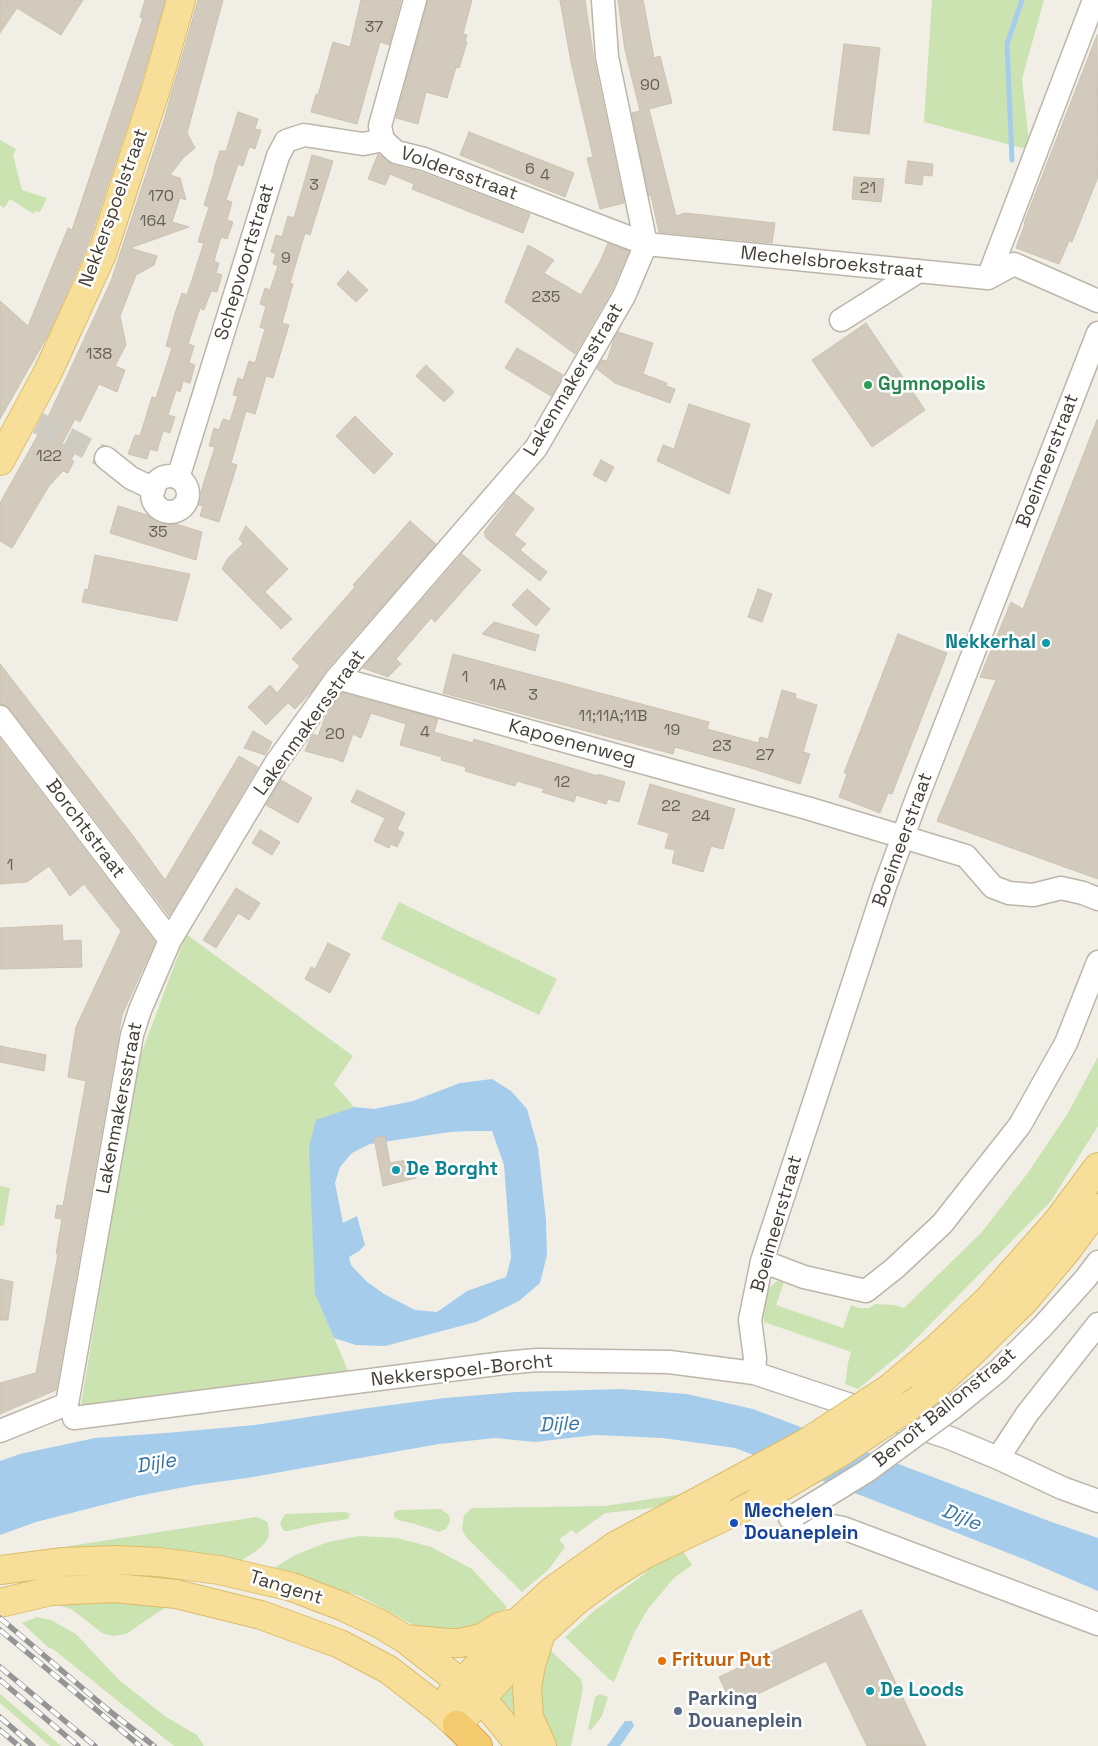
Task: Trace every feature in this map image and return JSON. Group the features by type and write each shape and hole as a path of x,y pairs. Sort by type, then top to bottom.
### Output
{"highway":[{"name":"Tangent","path":"448,1717 478,1746"}],"main road":[{"name":"Nekkerspoelstraat","path":"0,461 30,421 48,372 102,254 156,89 181,0"},
{"path":"448,1717 530,1627 552,1591 615,1546 806,1443 890,1388 935,1350 987,1300 1057,1222 1098,1168"},
{"path":"405,1639 460,1643 482,1638 499,1627 530,1627 576,1601 607,1578 645,1554 759,1500 836,1455 920,1399 972,1353 1024,1301 1067,1250 1098,1208"},
{"name":"Tangent","path":"0,1570 63,1562 116,1560 159,1562 219,1570 292,1587 353,1611 405,1639 472,1691 522,1746"},
{"name":"Tangent","path":"0,1603 50,1591 115,1588 176,1594 261,1615 340,1644 389,1670 448,1717"},
{"path":"530,1627 531,1664 527,1688 529,1717 542,1746"}],"street":[{"name":"Voldersstraat","path":"415,0 380,126 383,140 396,152 424,159 646,244"},
{"path":"603,0 607,57 646,244"},
{"path":"988,278 1094,0"},
{"name":"Schepvoortstraat","path":"178,478 278,156 286,141 304,136 363,144 383,140"},
{"name":"Mechelsbroekstraat","path":"646,244 988,278"},
{"name":"Lakenmakersstraat","path":"0,1431 67,1404 132,1035 140,1010 170,940 276,762 337,678 536,448 624,296 646,244"},
{"path":"988,278 1014,264 1098,302"},
{"path":"841,320 919,271"},
{"name":"Boeimeerstraat","path":"754,1365 750,1320 762,1261 885,886 1098,333"},
{"path":"106,458 131,478 154,488"},
{"path":"172,476 178,478 186,486 188,497 186,503 177,510 165,511 157,505 153,495 154,488 158,481 163,478 172,476"},
{"name":"Kapoenenweg","path":"337,678 808,808 966,856 993,887 1009,893 1033,895 1061,888 1098,899"},
{"name":"Borchtstraat","path":"0,717 170,940"},
{"path":"762,1261 804,1277 866,1290 895,1268 942,1224 1020,1125 1066,1043 1098,962"},
{"name":"Benoît Ballonstraat","path":"1098,1262 1037,1332 998,1371 950,1410 867,1471 794,1516 843,1528 1098,1624"},
{"path":"998,1458 1027,1414 1098,1324"},
{"name":"Nekkerspoel-Borcht","path":"74,1418 537,1360 754,1365 950,1438 1062,1488 1098,1501"}],"green space":[{"path":"932,0 1044,0 1022,79 1030,150 924,122"},
{"path":"0,140 16,149 13,155 22,190 47,198 40,212 35,211 34,214 10,199 4,208 0,205"},
{"path":"399,902 557,979 539,1015 381,939"},
{"path":"186,934 353,1056 334,1084 354,1107 316,1121 315,1294 350,1375 81,1405 137,1065"},
{"path":"1098,1057 1098,1126 1051,1201 906,1349 858,1389 845,1384 851,1352 764,1322 764,1300 768,1289 777,1281 784,1282 776,1305 843,1328 851,1305 859,1308 869,1308 875,1304 894,1305 904,1308 981,1233 1027,1174 1068,1113"},
{"path":"0,1186 10,1188 4,1225 0,1226"},
{"path":"683,1494 653,1508 605,1513 576,1534 572,1530 559,1539 565,1547 549,1569 522,1592 466,1537 462,1529 464,1515 472,1508 605,1506"},
{"path":"441,1509 449,1515 450,1521 446,1529 439,1532 398,1520 394,1517 394,1513 398,1510"},
{"path":"346,1512 350,1514 348,1519 288,1531 284,1531 280,1523 285,1514"},
{"path":"256,1517 268,1523 269,1536 259,1549 238,1563 65,1552 57,1548"},
{"path":"360,1536 397,1538 431,1547 472,1569 507,1607 484,1627 462,1635 417,1627 360,1596 269,1571 295,1555 328,1542"},
{"path":"680,1546 692,1565 674,1578 648,1609 634,1633 614,1682 565,1637 595,1610 643,1575 665,1554"},
{"path":"86,1599 166,1607 126,1634 113,1636 102,1633 71,1609 51,1603"},
{"path":"37,1617 51,1620 76,1634 119,1680 166,1717 197,1735 204,1746 174,1746 53,1649 49,1648 22,1623"},
{"path":"551,1651 581,1679 583,1689 571,1746 551,1746 535,1711 541,1665"},
{"path":"515,1675 521,1725 499,1707 498,1692"},
{"path":"0,1694 61,1746 50,1746 0,1703"},
{"path":"600,1694 608,1697 602,1716 591,1730 588,1729 595,1697"}],"water":[{"path":"492,1079 511,1091 527,1109 538,1148 546,1220 547,1255 540,1283 519,1301 476,1322 385,1346 356,1345 334,1338 315,1294 309,1147 316,1120 354,1107 374,1109 413,1101 460,1083","holes":["492,1131 504,1165 511,1258 506,1277 467,1291 437,1312 415,1310 384,1294 366,1281 351,1265 349,1257 365,1245 357,1216 343,1223 335,1183 340,1167 352,1153 370,1144 450,1132"]},
{"name":"Dijle","path":"622,1389 687,1394 753,1409 1098,1538 1098,1591 1026,1560 735,1448 663,1438 595,1435 535,1442 495,1438 439,1444 138,1496 36,1522 0,1535 0,1461 20,1454 95,1438 255,1425 445,1398 516,1392"},
{"path":"625,1721 632,1721 634,1726 620,1746 607,1746"}],"building":[{"path":"0,0 83,0 61,35 17,8 0,33"},
{"path":"145,0 165,0 141,84 87,248 48,335 0,419 0,301 28,326 68,228 72,230 143,18 140,17"},
{"path":"198,0 223,0 187,133 195,148 184,157 170,175 180,178 186,200 180,198 172,222 189,227 130,248 157,256 154,265 136,275 120,316 126,345 115,366 125,370 117,392 99,384 80,422 75,419 62,444 76,450 71,460 74,461 68,473 63,471 49,486 12,548 0,541 0,503 49,415 111,281 164,120"},
{"path":"361,0 401,0 389,45 380,42 357,124 311,112 316,94 318,95 333,42 350,47"},
{"path":"428,0 472,0 463,34 467,35 465,41 467,42 459,68 456,67 447,98 426,92 418,124 396,118"},
{"path":"560,0 585,0 594,60 624,203 600,209 587,158 593,157 571,62"},
{"path":"618,0 643,0 654,58 660,56 672,103 649,109 676,216 685,213 775,223 772,243 659,232 651,196 649,196 632,113 640,111 625,50"},
{"path":"1097,35 1098,177 1072,242 1069,241 1059,264 1016,248"},
{"path":"844,44 880,48 869,134 833,130"},
{"path":"238,112 258,119 255,129 261,130 255,149 249,147 243,166 238,164 226,200 232,202 227,220 233,222 227,239 221,237 214,261 219,263 216,273 222,275 217,292 211,291 204,310 200,308 188,344 194,346 189,363 195,365 190,383 183,381 180,392 176,390 168,415 175,417 170,433 163,431 157,451 150,449 147,459 128,454 135,435 140,436 152,397 156,398 172,348 166,346 175,313 182,293 187,295 204,243 198,242 209,207 204,205 214,169 220,151 226,151"},
{"path":"469,132 574,173 565,197 460,155"},
{"path":"378,154 393,165 420,172 530,214 523,233 412,189 414,184 390,174 385,185 368,179"},
{"path":"312,155 333,161 310,235 305,233 290,283 293,284 282,323 289,325 273,378 266,376 255,414 246,411 231,463 237,465 219,522 200,516 203,506 197,504 215,447 209,446 214,428 219,430 223,419 230,421 238,396 233,395 238,378 243,380 249,361 255,363 265,329 260,327 266,306 260,304 265,288 270,290 278,266 273,264 276,254 271,252 276,235 282,237 288,216 294,218"},
{"path":"908,161 933,164 932,176 923,175 922,185 905,183"},
{"path":"854,177 884,179 881,202 852,199"},
{"path":"608,243 629,251 612,290 575,354 505,302 528,245 554,260 544,273 581,295 601,260"},
{"path":"348,271 368,290 356,302 337,284"},
{"name":"Gymnopolis","path":"866,323 925,410 872,447 812,360"},
{"path":"618,332 653,343 643,374 667,383 666,386 675,389 670,403 615,383 597,369 602,360 607,361"},
{"path":"517,348 563,375 551,396 505,368"},
{"path":"426,365 454,392 444,402 416,376"},
{"path":"689,404 750,424 729,494 657,461 663,445 674,449"},
{"path":"355,416 393,454 374,474 336,436"},
{"name":"Nekkerhal","path":"1097,420 1098,879 937,821 996,680 980,677 1011,602 1023,609"},
{"path":"601,460 614,467 606,482 593,475"},
{"path":"514,493 534,509 514,535 526,544 520,550 547,572 540,581 486,538 484,532"},
{"path":"118,506 202,532 196,560 110,533"},
{"path":"410,521 436,544 327,669 312,691 295,709 288,703 266,725 248,707 270,685 277,693 300,666 292,659 355,587 353,585"},
{"path":"246,526 288,569 265,592 292,619 281,629 222,569 228,558 243,544 239,539"},
{"path":"462,554 481,570 435,622 431,618 396,659 401,664 388,677 363,668"},
{"path":"95,555 190,574 177,621 82,602 85,589 88,590"},
{"path":"527,589 550,609 536,626 512,605"},
{"path":"758,589 772,594 762,622 748,617"},
{"path":"494,622 539,635 535,651 482,634"},
{"path":"898,634 947,653 892,794 888,793 880,813 839,797 847,774 844,773"},
{"path":"453,654 709,722 707,729 758,743 760,737 768,739 782,690 796,694 795,698 817,705 803,752 810,754 800,784 675,747 673,754 443,693"},
{"path":"0,664 165,880 239,756 258,767 169,916 10,709 0,704"},
{"path":"342,693 438,719 434,732 473,743 474,739 598,776 598,774 625,782 619,802 608,799 606,804 576,795 574,802 542,792 544,789 517,781 515,786 465,771 466,767 441,760 442,757 400,745 406,724 371,713 361,738 353,734 343,762 305,751 313,734 318,736 325,718"},
{"path":"253,731 272,742 265,755 244,748"},
{"path":"0,739 155,942 122,1015 56,1390 0,1414 0,1383 36,1373 58,1254 56,1254 62,1219 55,1218 57,1205 63,1206 86,1081 68,1077 76,1027 121,931 84,884 70,896 49,866 27,882 0,884"},
{"path":"281,780 312,798 298,823 266,805"},
{"path":"650,784 735,809 723,849 711,846 703,872 672,863 675,850 665,848 669,833 638,824"},
{"path":"357,790 405,813 397,829 404,833 397,847 391,844 389,848 374,841 385,818 351,802"},
{"path":"260,830 280,842 272,855 252,843"},
{"path":"236,888 260,903 249,920 238,913 216,948 203,940"},
{"path":"62,925 63,941 81,940 82,967 0,969 0,928"},
{"path":"328,943 350,954 330,993 305,979 311,967 315,969"},
{"path":"0,1046 46,1055 44,1071 0,1062"},
{"name":"De Borght","path":"385,1136 390,1163 412,1159 416,1178 383,1186 374,1138"},
{"path":"0,1279 13,1282 8,1320 0,1320"},
{"name":"De Loods","path":"861,1610 926,1746 867,1746 826,1661 733,1706 719,1677"}],"waterway":[{"path":"1012,160 1007,44 1022,0"}],"tunnel":[{"path":"38,423 106,458"}],"railway":[{"path":"0,1618 107,1709 154,1746"},
{"path":"0,1630 140,1746"},
{"path":"0,1667 95,1746"},
{"path":"0,1680 78,1746"},
{"path":"0,1717 33,1746"},
{"path":"0,1730 19,1746"}],"place":[{"name":"Gymnopolis","path":"868,385"},
{"name":"Nekkerhal","path":"1046,643"},
{"name":"De Borght","path":"396,1170"},
{"name":"Mechelen Douaneplein","path":"734,1523"},
{"name":"Frituur Put","path":"662,1661"},
{"name":"De Loods","path":"870,1691"},
{"name":"Parking Douaneplein","path":"678,1711"}]}
